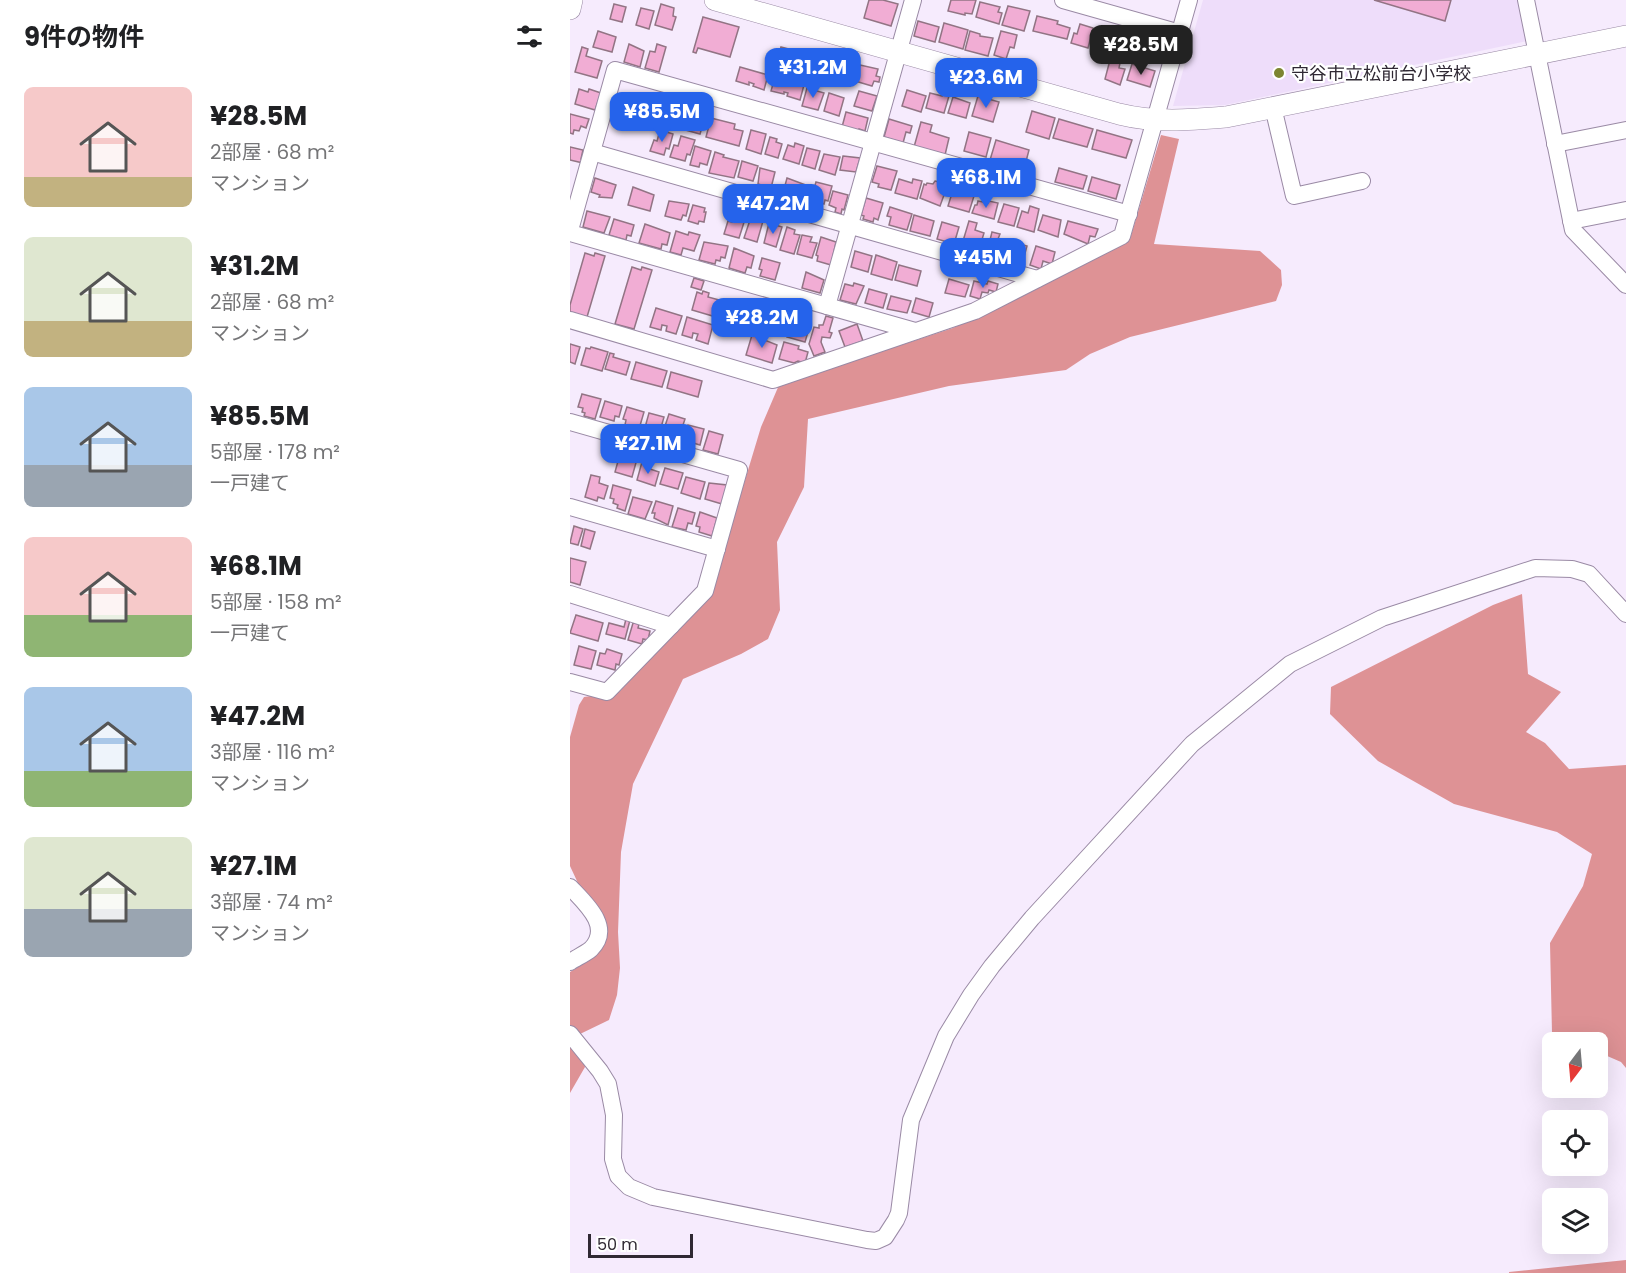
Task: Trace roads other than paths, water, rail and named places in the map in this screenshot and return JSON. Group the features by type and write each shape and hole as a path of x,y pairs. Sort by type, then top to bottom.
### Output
{"street":[{"path":"570,9 573,0"},
{"path":"715,0 1119,114 1156,121 1226,117 1626,36"},
{"path":"827,306 913,0"},
{"path":"1063,0 1180,33"},
{"path":"570,320 773,380 975,311 1122,236 1189,0"},
{"path":"1526,0 1573,230 1626,285"},
{"path":"915,331 570,232 615,70 1129,214"},
{"path":"1273,107 1293,196 1362,181"},
{"path":"1555,144 1626,130"},
{"path":"592,152 1037,279"},
{"path":"1571,221 1626,210"},
{"path":"570,422 739,470 705,591 607,692 570,681"},
{"path":"570,507 717,549"},
{"path":"570,1034 608,1084 614,1115 613,1159 618,1176 629,1187 653,1197 867,1240 885,1238 893,1227 899,1212 911,1120 946,1036 970,995 1032,918 1192,744 1290,664 1382,618 1535,568 1572,569 1589,574 1626,614"},
{"path":"570,594 671,626"},
{"path":"570,887 594,912 599,924 597,938 592,948 570,962"}],"place":[{"name":"守谷市立松前台小学校","path":"1279,73"}]}
